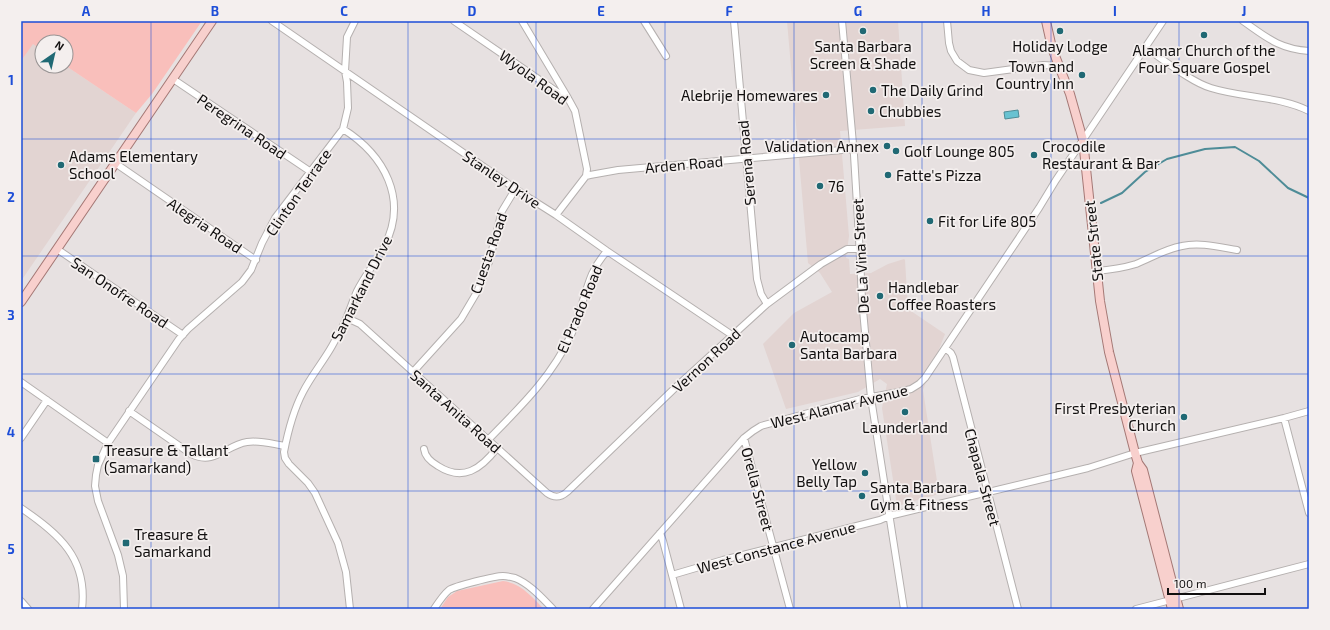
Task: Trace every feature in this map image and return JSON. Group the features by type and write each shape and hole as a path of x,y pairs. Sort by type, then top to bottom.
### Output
{"main road":[{"path":"21,302 212,21"},
{"name":"State Street","path":"1046,21 1052,48 1070,94 1084,140 1096,271 1109,352 1135,453 1138,463 1143,470 1173,599 1179,609"},
{"name":"State Street","path":"1172,609 1173,599"}],"street":[{"name":"Stanley Drive","path":"272,21 732,335"},
{"path":"343,129 348,108 345,71 347,37 355,21"},
{"name":"Wyola Road","path":"454,21 569,100 576,111 587,169 586,176"},
{"path":"522,21 569,100"},
{"path":"644,21 666,56"},
{"name":"Serena Road","path":"734,21 756,279 761,294 767,304"},
{"name":"De La Vina Street","path":"842,21 853,149 870,398 904,609"},
{"path":"947,21 949,43 952,54 962,66 969,70 984,73 1041,66 1059,66"},
{"name":"West Alamar Avenue","path":"593,609 744,438 753,431 761,426 860,399 911,389 925,378 1163,21"},
{"path":"1243,21 1279,44 1290,48 1309,51"},
{"path":"1252,27 1256,21"},
{"path":"1146,48 1194,80 1209,87 1226,92 1283,102 1309,111"},
{"name":"Peregrina Road","path":"173,79 311,172"},
{"name":"Clinton Terrace","path":"124,609 124,586 118,555 98,501 95,486 98,465 108,443 182,335 242,282 251,270 262,243 275,218 343,129"},
{"name":"Samarkand Drive","path":"285,446 292,417 300,398 332,346 347,318 363,279 384,247 394,217 394,204 390,182 380,162 362,143 343,129"},
{"name":"Arden Road","path":"586,176 590,174 618,170 853,149"},
{"name":"Alegria Road","path":"115,163 256,260"},
{"path":"556,215 586,176"},
{"name":"Cuesta Road","path":"413,372 460,319 477,292 489,262 502,211 516,188"},
{"path":"1096,271 1114,269 1134,264 1168,249 1180,246 1199,244 1237,250"},
{"name":"San Onofre Road","path":"57,249 182,335"},
{"name":"Vernon Road","path":"567,492 672,391 767,304 821,264 847,249 859,249"},
{"name":"El Prado Road","path":"488,440 532,395 558,359 578,318 591,276 597,264 607,251"},
{"name":"Santa Anita Road","path":"347,318 360,324 551,496 558,497 567,492"},
{"name":"Chapala Street","path":"945,348 951,353 1018,609"},
{"path":"21,382 108,443"},
{"path":"21,438 47,400"},
{"path":"129,411 199,458 216,456 239,443 263,442 285,446 285,458 315,493 338,543 346,572 350,609"},
{"name":"West Constance Avenue","path":"672,575 774,546 880,520 889,516 1088,468 1135,453 1309,411"},
{"path":"1284,418 1309,513"},
{"name":"Orella Street","path":"744,438 790,609"},
{"path":"424,449 430,460 443,469 463,474 483,464 497,448"},
{"path":"21,508 48,527 71,554 79,571 82,583 82,609"},
{"path":"660,533 681,609"},
{"path":"1136,609 1309,564"},
{"path":"434,609 445,594 455,587 503,576 514,578 522,582 553,609"},
{"path":"21,601 28,609"}],"shaded area":[{"path":"21,21 202,21 152,94 136,113 74,71 74,34 34,34 34,45 21,61"},
{"path":"787,21 898,21 905,126 840,131 849,236 846,258 849,259 850,274 871,273 888,264 904,259 908,309 945,334 923,390 939,494 897,506 882,408 887,384 880,379 858,392 786,409 763,344 794,313 832,292 820,273 808,263"},
{"name":"Adams Elementary School","path":"33,43 34,74 74,74 74,71 136,113 21,281 21,61"},
{"path":"503,581 509,582 521,588 544,609 440,609 448,597 457,591"}],"water":[{"path":"1018,110 1019,117 1005,119 1004,112"}],"waterway":[{"path":"1101,203 1122,193 1145,172 1167,159 1205,149 1235,147 1259,161 1288,188 1309,198"}],"place":[{"name":"Santa Barbara Screen & Shade","path":"863,31"},
{"name":"Holiday Lodge","path":"1060,31"},
{"name":"Alamar Church of the Four Square Gospel","path":"1204,35"},
{"name":"Town and Country Inn","path":"1082,75"},
{"name":"The Daily Grind","path":"873,90"},
{"name":"Alebrije Homewares","path":"826,95"},
{"name":"Chubbies","path":"871,111"},
{"name":"Validation Annex","path":"887,146"},
{"name":"Golf Lounge 805","path":"896,151"},
{"name":"Crocodile Restaurant & Bar","path":"1034,155"},
{"name":"Adams Elementary School","path":"61,165"},
{"name":"Fatte's Pizza","path":"888,175"},
{"name":"76","path":"820,186"},
{"name":"Fit for Life 805","path":"930,221"},
{"name":"Handlebar Coffee Roasters","path":"880,296"},
{"name":"Autocamp Santa Barbara","path":"792,345"},
{"name":"Launderland","path":"905,412"},
{"name":"First Presbyterian Church","path":"1184,417"},
{"name":"Treasure & Tallant (Samarkand)","path":"96,459"},
{"name":"Yellow Belly Tap","path":"865,473"},
{"name":"Santa Barbara Gym & Fitness","path":"862,496"},
{"name":"Treasure & Samarkand","path":"126,543"}]}
